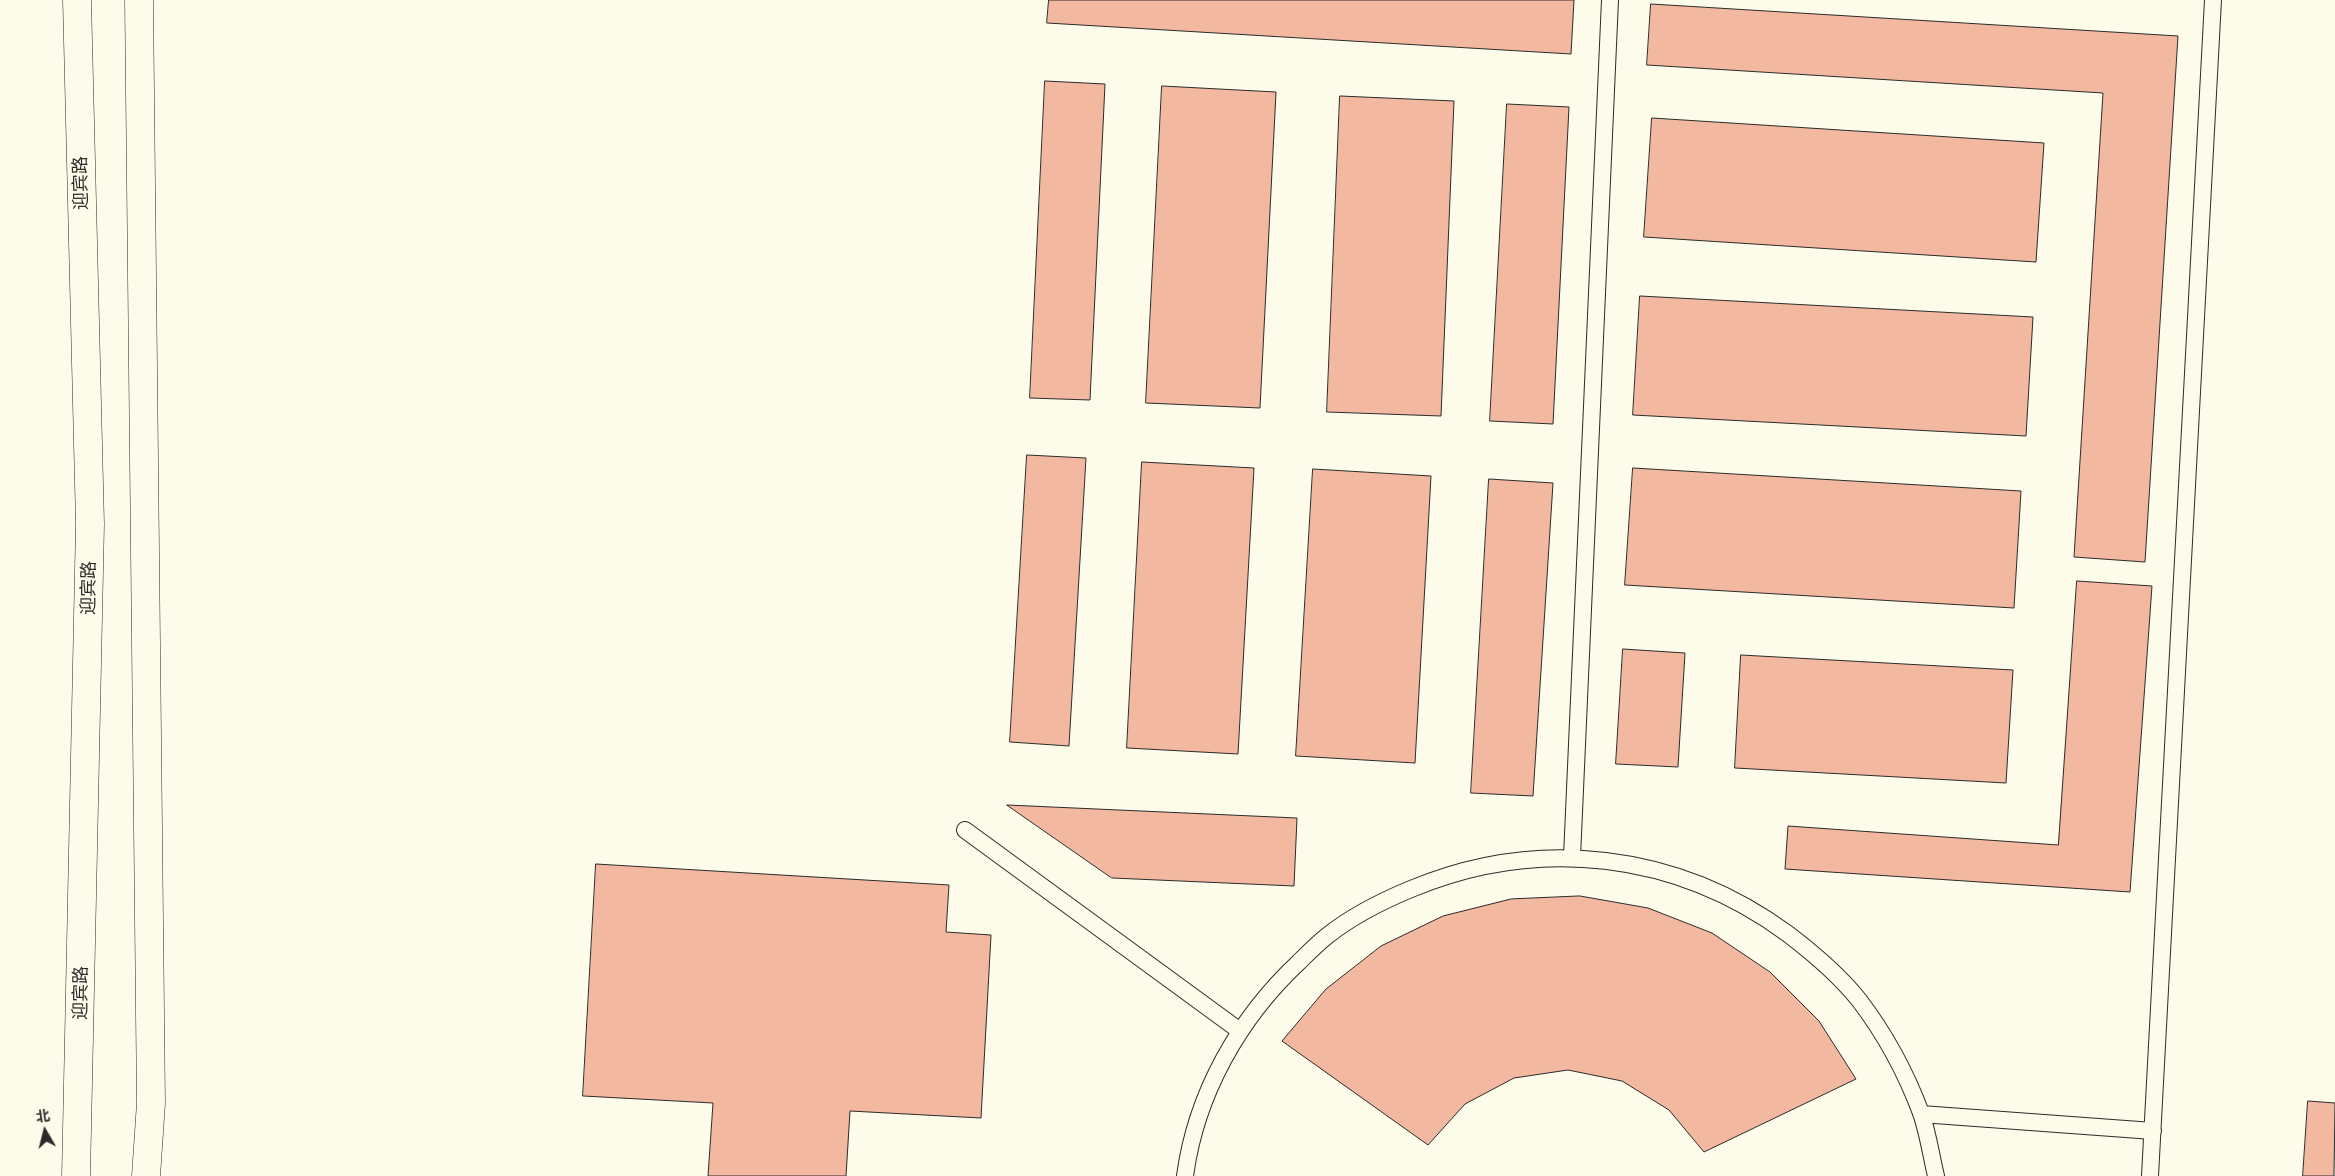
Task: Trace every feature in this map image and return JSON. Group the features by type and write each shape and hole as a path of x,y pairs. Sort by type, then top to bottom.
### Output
{"main road":[{"name":"迎宾路","path":"76,1176 90,524 77,0"},
{"path":"139,0 151,1103 146,1176"}],"lane":[{"path":"1572,857 1610,0"},
{"path":"2150,1176 2214,0"},
{"path":"965,830 1240,1031"},
{"path":"1185,1176 1188,1153 1208,1090 1240,1031 1280,980 1328,935 1383,901 1443,875 1507,860 1572,857 1637,865 1700,884 1767,918 1812,952 1858,999 1894,1054 1921,1114 1936,1176"},
{"path":"1921,1114 2153,1131"}],"building":[{"path":"1049,0 1574,0 1571,54 1047,23"},
{"path":"1651,4 2178,36 2145,562 2074,557 2103,93 1647,65"},
{"path":"1045,81 1105,84 1090,400 1030,398"},
{"path":"1162,86 1276,92 1260,408 1146,403"},
{"path":"1340,96 1454,101 1441,416 1327,412"},
{"path":"1507,104 1569,107 1553,424 1490,421"},
{"path":"1652,118 2044,143 2036,262 1644,237"},
{"path":"1640,296 2033,317 2026,436 1633,415"},
{"path":"1027,455 1086,458 1069,746 1010,742"},
{"path":"1142,462 1254,468 1238,754 1127,748"},
{"path":"1633,468 2021,491 2014,608 1625,585"},
{"path":"1313,469 1431,476 1415,763 1296,756"},
{"path":"1489,479 1553,483 1533,796 1471,793"},
{"path":"2077,581 2152,586 2130,892 1785,869 1788,826 2058,845"},
{"path":"1623,649 1685,653 1678,767 1616,764"},
{"path":"1741,655 2013,670 2006,783 1735,768"},
{"path":"1007,805 1297,818 1294,886 1112,878"},
{"path":"596,864 949,885 946,932 991,935 981,1118 850,1111 846,1176 708,1176 713,1103 583,1096"},
{"path":"1580,896 1648,908 1712,933 1770,972 1819,1021 1856,1079 1704,1152 1669,1110 1622,1081 1568,1070 1514,1078 1465,1104 1428,1145 1282,1041 1326,989 1381,946 1443,916 1511,899"},
{"path":"2308,1101 2335,1103 2334,1176 2303,1176"}]}
